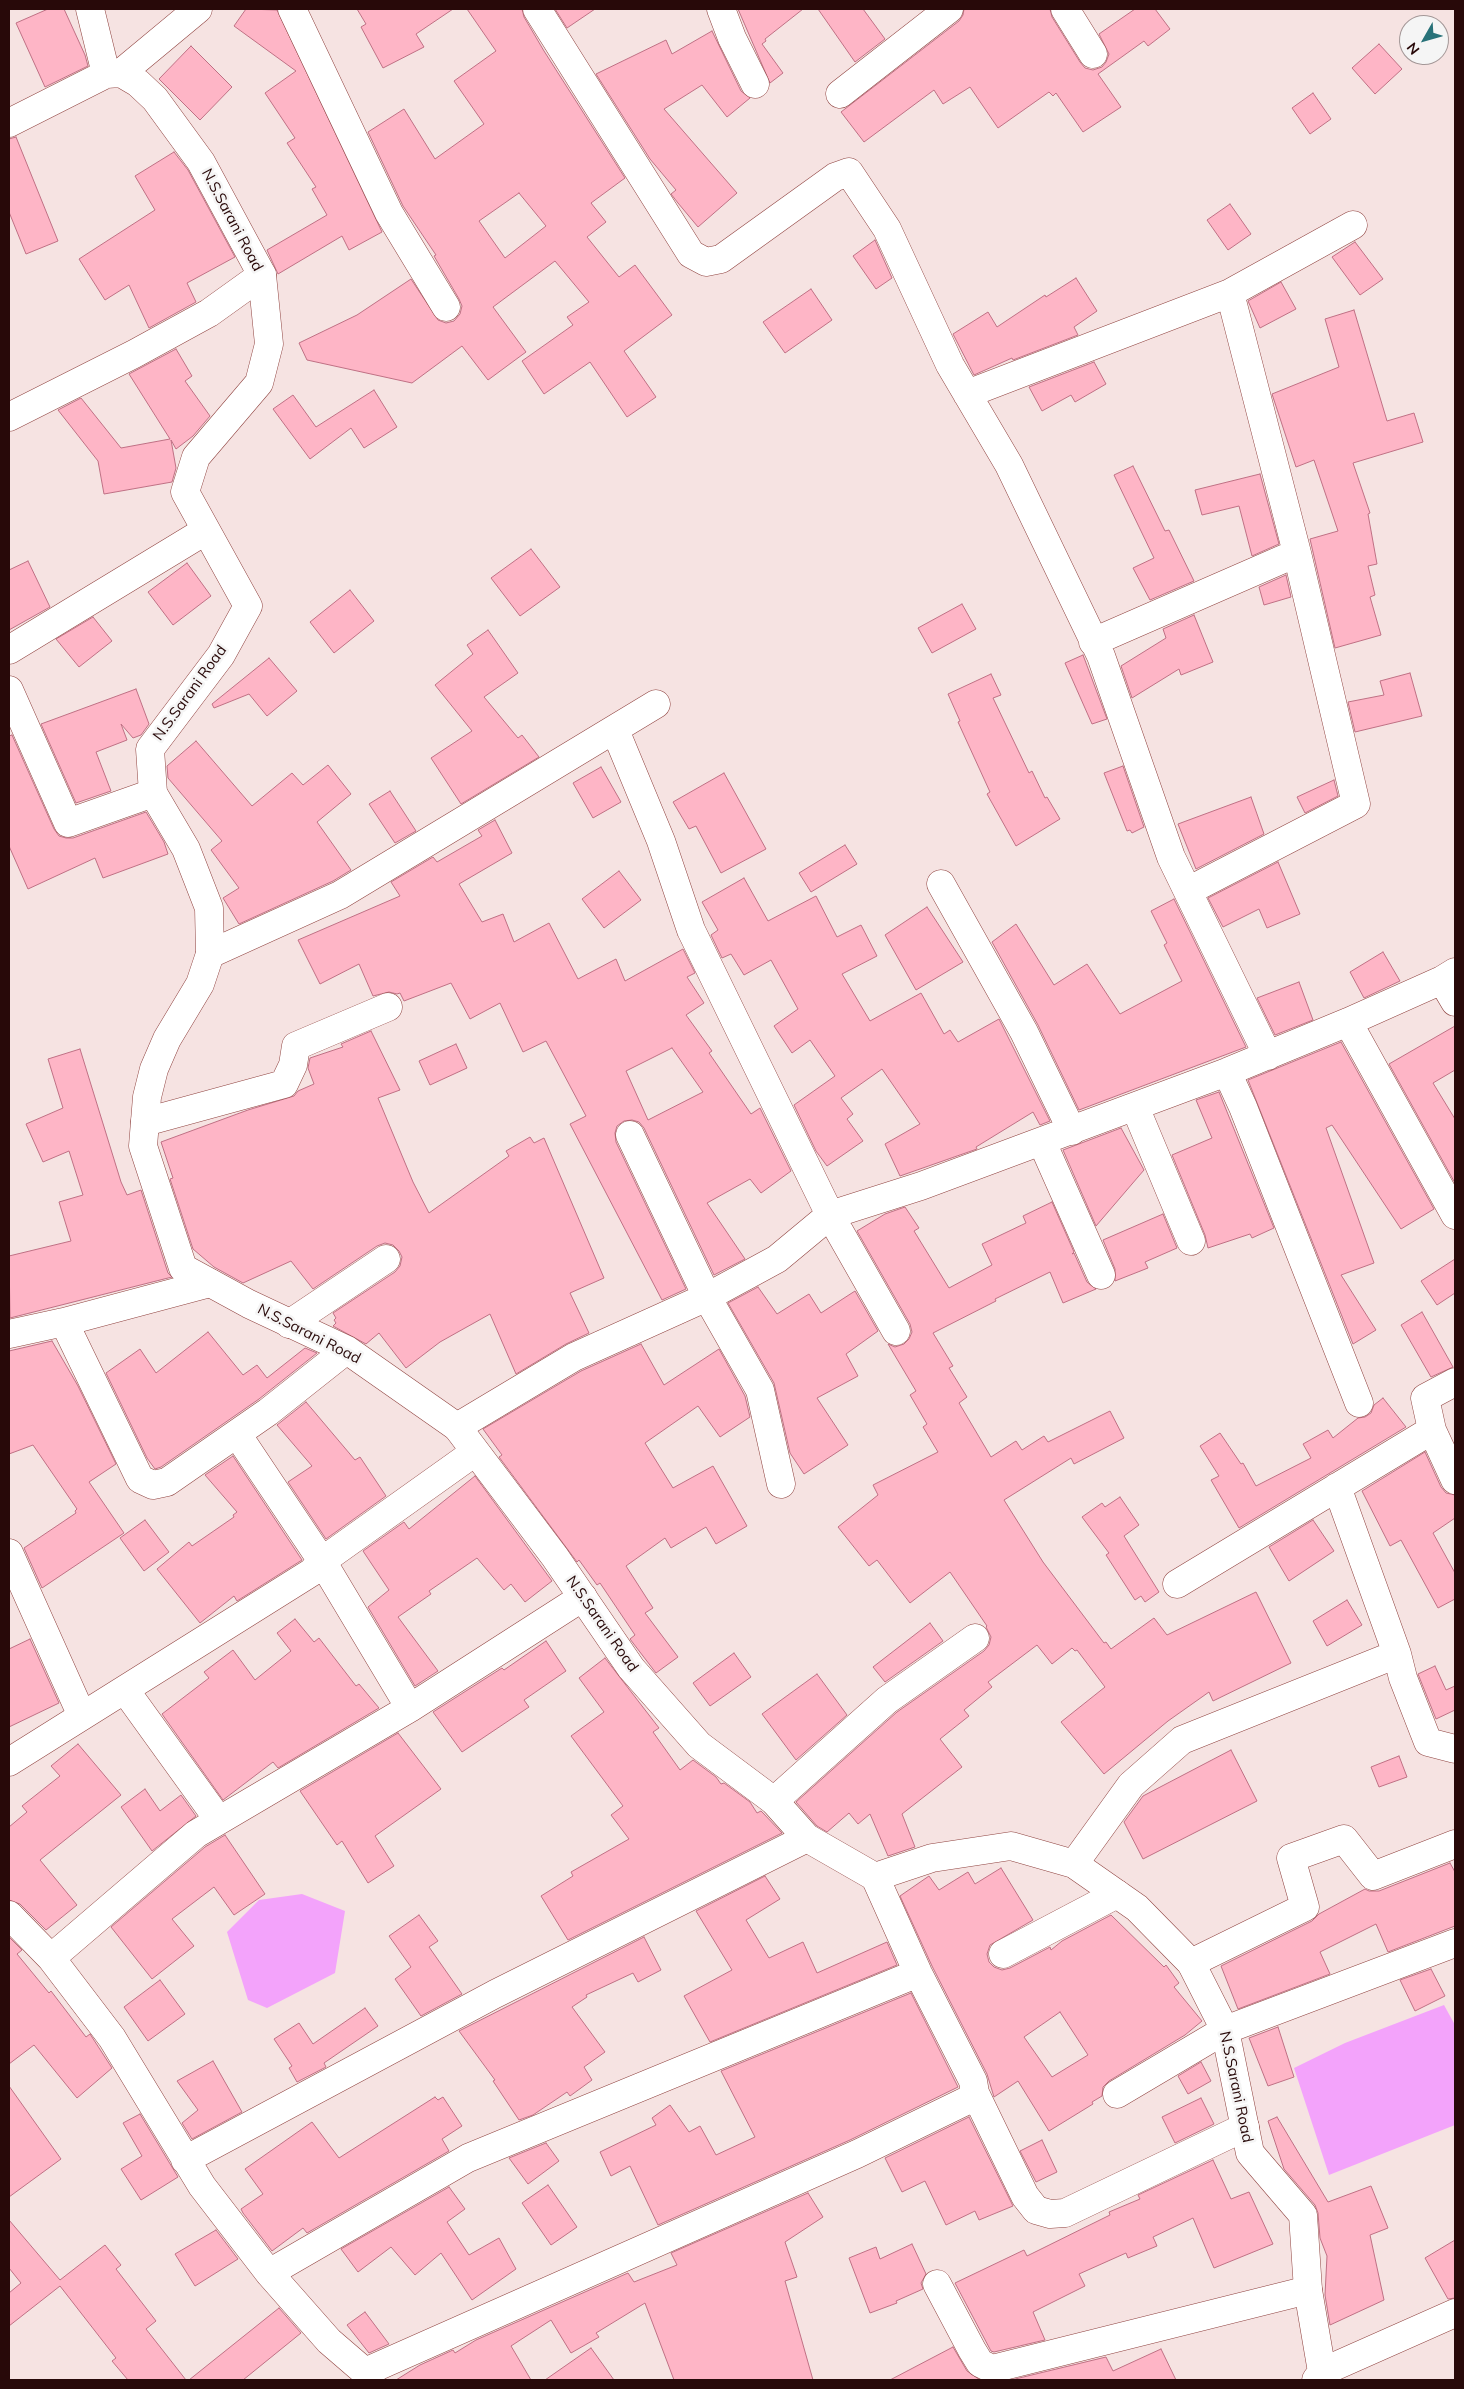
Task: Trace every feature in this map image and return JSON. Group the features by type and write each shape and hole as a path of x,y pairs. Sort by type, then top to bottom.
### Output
{"street":[{"path":"90,9 114,74"},
{"path":"9,122 114,74 198,9"},
{"path":"292,9 389,213 446,307"},
{"path":"537,9 691,254 706,262 721,259 835,176 849,172 887,229 950,365 1008,465 1101,656 1172,857 1268,1056"},
{"path":"721,9 732,38 756,84"},
{"path":"840,94 949,9"},
{"path":"1065,9 1093,54"},
{"name":"N.S.Sarani Road","path":"114,74 138,83 155,99 201,162 262,275 269,344 259,383 196,456 185,492 248,606 221,655 150,749 153,793 186,850 209,908 210,954 200,984 167,1039 154,1069 146,1097 143,1146 184,1268 289,1324 345,1351 347,1350 457,1427 549,1549 631,1668 699,1745 774,1801 807,1838 875,1877 932,1858 1011,1846 1074,1864 1137,1908 1191,1964 1225,2030 1250,2152 1303,2216 1308,2290 1319,2376"},
{"path":"967,394 1230,294 1353,225"},
{"path":"9,417 126,358 209,313 262,275"},
{"path":"1188,891 1356,804 1298,553 1230,294"},
{"path":"9,650 205,531"},
{"path":"1093,642 1298,553"},
{"path":"9,690 68,823 153,793"},
{"path":"210,954 340,895 656,704"},
{"path":"615,730 661,841 691,930 830,1215 896,1331"},
{"path":"941,884 1024,1032 1072,1131"},
{"path":"457,1427 574,1357 707,1297 777,1259 830,1215 921,1186 1072,1131 1268,1056 1348,1022 1451,985"},
{"path":"145,1122 284,1084 293,1065 296,1046 388,1007"},
{"path":"1348,1022 1455,1215"},
{"path":"1227,1072 1243,1107 1359,1403"},
{"path":"1135,1107 1191,1241"},
{"path":"630,1135 707,1297 760,1390 781,1484"},
{"path":"1042,1142 1101,1275"},
{"path":"289,1324 386,1259"},
{"path":"9,1334 64,1322 210,1283"},
{"path":"64,1322 140,1479 153,1485 167,1482 237,1434 345,1351"},
{"path":"1455,1382 1425,1398 1432,1430 1455,1480"},
{"path":"1177,1584 1432,1430"},
{"path":"237,1434 322,1561 410,1708"},
{"path":"9,1762 312,1572 322,1561 476,1452"},
{"path":"1337,1487 1397,1654 1403,1678 1428,1742 1455,1749"},
{"path":"9,1553 82,1716"},
{"path":"51,1958 196,1834 218,1819 410,1708 583,1597"},
{"path":"774,1801 887,1700 975,1638"},
{"path":"1074,1864 1131,1785 1182,1740 1397,1654"},
{"path":"124,1690 218,1819"},
{"path":"185,2160 495,1994 807,1838"},
{"path":"1191,1964 1305,1908 1291,1858 1344,1839 1372,1876 1455,1844"},
{"path":"875,1877 918,1973 973,2081 975,2093 1025,2196 1036,2210 1050,2214 1065,2213 1245,2128"},
{"path":"1003,1954 1117,1894"},
{"path":"9,1915 51,1958 112,2038 202,2186 269,2273 329,2341 368,2376 857,2154 968,2100 975,2093"},
{"path":"1117,2094 1225,2030 1455,1943"},
{"path":"269,2273 468,2158 918,1973"},
{"path":"937,2284 980,2363 992,2369 1308,2290"},
{"path":"1319,2376 1455,2314"}],"shaded area":[{"path":"302,1894 345,1911 335,1973 267,2008 248,2000 227,1932 259,1900"},
{"path":"1444,2005 1455,2025 1455,2125 1329,2175 1294,2068 1345,2043"}],"building":[{"path":"48,9 64,9 85,55 88,66 45,87 16,23"},
{"path":"246,9 277,10 382,232 349,250 342,236 278,274 267,250 327,215 312,189 316,187 287,143 295,138 265,93 296,71 234,26"},
{"path":"357,9 453,9 416,34 424,47 383,68 361,27 366,24"},
{"path":"467,9 522,9 524,17 544,51 625,178 591,203 606,222 587,237 619,277 635,265 672,315 624,351 656,397 627,417 590,362 544,394 522,361 573,325 567,317 589,302 555,261 493,307 526,352 488,380 462,346 412,383 307,360 299,343 357,315 411,279 438,320 446,323 454,321 460,314 462,306 459,299 434,256 436,255 403,206 368,132 404,109 435,159 484,124 454,81 496,51","holes":["519,193 546,226 505,258 479,221"]},
{"path":"555,9 595,9 567,28"},
{"path":"738,9 803,9 765,39 766,41 762,44 783,73 770,83"},
{"path":"818,9 863,9 885,39 855,62"},
{"path":"964,9 1050,9 1052,17 1080,62 1085,68 1093,70 1102,67 1109,54 1099,34 1135,9 1155,9 1170,29 1148,46 1144,41 1098,74 1121,107 1083,132 1056,93 1053,96 1049,92 998,128 970,87 943,104 934,90 864,142 841,112 959,21"},
{"path":"712,31 741,91 750,98 727,117 702,85 664,109 737,193 698,227 671,194 676,190 650,159 596,74 666,40 672,54"},
{"path":"1379,44 1402,69 1375,94 1352,68"},
{"path":"191,46 232,87 200,120 159,79"},
{"path":"1313,93 1331,119 1310,134 1292,108"},
{"path":"16,137 58,241 26,254 9,212 9,139"},
{"path":"174,152 188,170 235,257 187,283 196,302 149,328 129,285 105,300 79,259 155,210 135,176"},
{"path":"1230,204 1251,234 1228,250 1207,220"},
{"path":"875,240 892,278 876,289 853,256"},
{"path":"1355,242 1383,279 1360,295 1332,257"},
{"path":"1076,278 1097,311 1074,327 1078,335 1013,360 1012,358 974,375 953,334 988,312 997,327 1045,295 1046,297"},
{"path":"1281,282 1296,309 1260,328 1248,301"},
{"path":"811,289 832,320 785,353 763,322"},
{"path":"1354,310 1387,421 1414,413 1423,442 1353,463 1370,513 1368,514 1377,564 1368,566 1375,595 1370,597 1381,635 1335,648 1310,539 1338,531 1314,460 1296,467 1272,394 1339,367 1325,319"},
{"path":"176,349 192,376 185,381 210,416 193,436 176,449 171,440 176,468 172,482 104,494 98,461 58,410 81,398 121,448 170,439 129,374"},
{"path":"1094,362 1106,384 1075,402 1071,395 1042,411 1029,387"},
{"path":"374,390 397,427 364,448 351,428 310,459 273,409 293,395 316,427"},
{"path":"1133,466 1165,531 1169,530 1194,581 1150,600 1133,568 1154,558 1114,475"},
{"path":"1260,474 1279,544 1252,556 1239,506 1202,515 1195,490"},
{"path":"531,549 560,587 520,616 491,578"},
{"path":"28,561 50,607 9,630 9,570"},
{"path":"187,563 211,596 173,625 148,592"},
{"path":"1286,575 1291,597 1264,605 1259,587"},
{"path":"350,590 374,621 334,653 310,622"},
{"path":"962,604 976,629 932,653 918,628"},
{"path":"1194,615 1213,662 1181,675 1179,669 1132,698 1121,666 1166,638 1163,629"},
{"path":"93,617 112,641 79,667 56,639"},
{"path":"488,630 518,673 484,697 518,738 522,735 539,757 461,804 431,758 472,731 435,685 473,654 467,645"},
{"path":"1083,655 1107,719 1092,724 1065,663"},
{"path":"269,658 297,691 267,716 249,694 214,708 212,704"},
{"path":"1410,673 1422,716 1355,732 1348,702 1384,695 1380,681"},
{"path":"991,674 1001,695 993,698 1029,773 1032,771 1045,798 1047,797 1060,819 1016,846 987,794 990,792 958,722 960,721 948,694"},
{"path":"136,689 149,724 141,735 133,738 121,724 127,740 96,752 111,791 76,803 41,724"},
{"path":"12,735 54,829 59,836 73,838 146,812 164,842 168,854 103,878 95,858 28,889 9,846 9,736"},
{"path":"196,741 252,806 292,773 303,785 328,765 351,794 317,822 351,870 333,881 239,924 223,898 239,888 211,850 222,841 168,778 167,766"},
{"path":"1123,766 1144,827 1132,833 1130,830 1127,831 1104,773"},
{"path":"601,767 621,802 593,818 573,783"},
{"path":"724,773 766,849 721,873 696,826 689,829 673,802"},
{"path":"1334,780 1338,796 1305,813 1297,797"},
{"path":"390,791 416,831 395,843 369,804"},
{"path":"1251,797 1264,834 1196,869 1178,824"},
{"path":"495,820 512,853 459,884 482,922 503,914 514,942 549,923 578,979 616,959 625,981 683,949 695,973 687,977 704,1003 686,1015 712,1051 709,1053 751,1114 760,1108 791,1171 761,1193 750,1179 707,1203 745,1259 714,1275 644,1128 639,1122 632,1120 624,1121 617,1126 615,1133 616,1142 686,1289 662,1300 570,1124 586,1116 546,1041 523,1052 500,1003 470,1019 451,983 404,1001 400,993 389,992 373,996 359,964 320,984 298,940 400,896 391,882 433,857 437,862 482,836 478,830","holes":["672,1048 703,1092 648,1120 626,1071"]},
{"path":"845,845 857,864 811,892 799,873"},
{"path":"1278,862 1300,914 1267,928 1259,909 1223,927 1208,898"},
{"path":"619,871 641,900 604,928 582,899"},
{"path":"744,878 768,921 816,896 837,937 861,925 877,956 842,974 870,1021 921,993 944,1034 950,1030 958,1042 999,1019 1050,1121 1040,1125 1033,1112 976,1147 977,1149 900,1176 885,1144 920,1124 882,1069 841,1098 853,1114 847,1119 863,1141 827,1166 816,1151 794,1105 835,1076 810,1040 792,1053 774,1026 798,1009 771,960 744,975 731,954 722,958 711,935 718,930 702,902"},
{"path":"1174,899 1246,1047 1079,1110 1038,1025 992,942 1016,924 1054,985 1087,964 1120,1014 1182,981 1164,945 1167,943 1151,911"},
{"path":"927,907 963,962 916,990 885,935"},
{"path":"1383,952 1400,981 1364,998 1350,972"},
{"path":"1299,982 1313,1020 1275,1035 1257,998"},
{"path":"1455,1026 1455,1070 1433,1083 1455,1119 1455,1183 1389,1064"},
{"path":"371,1031 400,1090 378,1098 413,1182 429,1213 509,1156 506,1151 530,1137 534,1143 544,1138 604,1278 570,1293 589,1333 566,1344 516,1374 490,1314 440,1342 406,1368 379,1333 366,1344 333,1326 336,1323 334,1320 336,1318 333,1313 395,1272 400,1266 402,1257 393,1245 385,1243 377,1246 313,1289 291,1261 243,1283 214,1267 193,1249 170,1179 173,1178 161,1142 248,1110 294,1096 298,1091 314,1084 308,1068 310,1058 343,1047 341,1044"},
{"path":"1341,1042 1434,1209 1401,1229 1332,1125 1326,1128 1374,1263 1341,1275 1376,1330 1353,1344 1248,1080"},
{"path":"456,1044 467,1068 430,1085 419,1061"},
{"path":"80,1049 121,1182 127,1195 141,1190 168,1273 172,1277 10,1318 9,1256 71,1241 59,1202 83,1195 69,1151 43,1162 26,1124 63,1108 48,1059"},
{"path":"1219,1092 1274,1228 1252,1238 1250,1234 1208,1248 1205,1235 1172,1155 1212,1138 1196,1100"},
{"path":"1121,1128 1144,1170 1096,1226 1063,1150"},
{"path":"1052,1202 1074,1252 1072,1254 1074,1253 1087,1282 1096,1289 1063,1303 1050,1272 933,1333 953,1366 949,1368 967,1397 959,1403 991,1457 1016,1441 1022,1450 1044,1436 1048,1442 1110,1411 1124,1438 1074,1464 1071,1458 1004,1500 1043,1562 1104,1643 1106,1642 1111,1649 1154,1618 1167,1635 1256,1592 1291,1663 1213,1701 1209,1692 1168,1721 1104,1774 1061,1722 1105,1687 1077,1650 1075,1651 1072,1648 1052,1664 1037,1645 988,1682 992,1687 964,1710 969,1716 940,1739 962,1767 902,1814 915,1847 888,1856 870,1814 858,1824 849,1813 827,1832 817,1826 796,1802 897,1712 984,1651 989,1645 991,1637 987,1626 950,1572 910,1603 877,1560 869,1566 838,1527 878,1495 873,1485 938,1452 923,1427 927,1424 910,1395 916,1391 888,1344 895,1347 904,1344 912,1332 910,1324 857,1231 885,1214 905,1207 919,1228 914,1231 949,1288 992,1265 982,1244 1026,1223 1023,1216"},
{"path":"1163,1214 1177,1248 1145,1262 1148,1268 1115,1281 1115,1269 1103,1240"},
{"path":"1455,1259 1455,1293 1437,1305 1421,1281"},
{"path":"758,1287 777,1314 809,1294 821,1313 855,1291 878,1331 846,1354 858,1376 817,1398 848,1445 804,1474 790,1453 774,1383 728,1303"},
{"path":"1422,1312 1453,1367 1431,1377 1401,1325"},
{"path":"208,1332 243,1375 257,1365 267,1378 305,1348 317,1353 259,1399 161,1467 155,1469 147,1458 106,1373 140,1349 156,1373"},
{"path":"52,1341 78,1386 116,1464 89,1482 124,1533 42,1588 24,1548 76,1513 77,1509 33,1445 9,1454 9,1351"},
{"path":"641,1344 664,1385 719,1349 745,1396 750,1417 720,1437 698,1406 645,1443 673,1488 713,1466 747,1526 716,1544 706,1527 671,1548 665,1538 626,1566 653,1608 645,1613 678,1657 656,1673 630,1639 635,1635 600,1583 597,1585 579,1560 577,1562 499,1457 502,1455 483,1429 581,1371"},
{"path":"1383,1398 1406,1427 1239,1528 1211,1480 1219,1476 1200,1446 1220,1433 1241,1464 1243,1463 1256,1486 1311,1458 1303,1444 1328,1430 1333,1438 1358,1418 1365,1417 1371,1413 1374,1405"},
{"path":"306,1402 355,1460 360,1457 386,1496 326,1539 288,1482 312,1466 277,1425"},
{"path":"1425,1452 1441,1487 1446,1493 1455,1495 1455,1518 1433,1533 1455,1573 1455,1599 1438,1608 1401,1540 1390,1546 1362,1491"},
{"path":"233,1456 302,1560 237,1601 234,1596 200,1623 157,1569 189,1542 192,1546 234,1517 233,1515 237,1512 205,1475"},
{"path":"475,1476 552,1581 525,1602 511,1584 504,1590 477,1558 429,1591 431,1594 398,1617 438,1671 415,1686 368,1607 389,1590 363,1551 404,1522 409,1529"},
{"path":"1120,1497 1139,1525 1124,1536 1159,1592 1145,1602 1141,1596 1135,1600 1106,1555 1109,1553 1082,1517 1102,1503 1105,1507"},
{"path":"145,1520 169,1552 144,1571 120,1538"},
{"path":"1313,1520 1334,1551 1289,1581 1269,1547"},
{"path":"1347,1600 1362,1625 1327,1646 1313,1621"},
{"path":"295,1619 314,1642 319,1638 356,1686 359,1684 379,1708 278,1768 273,1762 223,1800 162,1714 209,1678 204,1672 233,1650 255,1680 291,1651 277,1633"},
{"path":"930,1623 943,1641 885,1682 873,1667"},
{"path":"30,1639 59,1703 9,1727 9,1649"},
{"path":"546,1641 566,1671 524,1700 529,1707 462,1752 433,1712 502,1668 504,1670"},
{"path":"734,1653 751,1677 710,1706 693,1683"},
{"path":"605,1658 659,1728 653,1732 680,1770 693,1760 716,1777 721,1784 724,1783 750,1802 757,1813 761,1811 782,1833 568,1940 541,1896 573,1876 571,1872 629,1839 611,1815 623,1806 571,1736 604,1712 579,1678"},
{"path":"1435,1666 1446,1690 1455,1686 1455,1710 1436,1719 1418,1674"},
{"path":"817,1674 847,1715 796,1760 762,1714"},
{"path":"398,1733 441,1789 375,1836 394,1866 368,1883 342,1841 337,1845 300,1791"},
{"path":"78,1744 121,1795 40,1860 77,1905 46,1930 20,1904 9,1900 9,1827 27,1812 22,1806 60,1776 51,1766"},
{"path":"1231,1750 1257,1801 1143,1859 1124,1822 1143,1796"},
{"path":"1399,1756 1407,1777 1379,1787 1371,1767"},
{"path":"145,1789 160,1811 181,1795 196,1816 152,1851 121,1807"},
{"path":"225,1835 265,1894 234,1915 214,1887 172,1919 194,1946 152,1979 111,1927 205,1847"},
{"path":"1450,1863 1455,1872 1455,1926 1388,1952 1376,1924 1320,1952 1330,1974 1238,2009 1221,1966 1312,1921 1319,1914 1365,1889 1379,1891"},
{"path":"1001,1868 1033,1920 990,1945 987,1954 989,1962 994,1967 1002,1970 1010,1968 1050,1947 1051,1950 1062,1941 1111,1915 1164,1967 1166,1965 1179,1983 1174,1987 1202,2021 1185,2035 1109,2081 1103,2087 1102,2096 1092,2102 1093,2104 1049,2131 1018,2081 994,2097 987,2074 932,1966 900,1896 929,1876 939,1890 968,1872 975,1884","holes":["1060,2012 1088,2055 1052,2077 1024,2037"]},
{"path":"765,1876 780,1899 746,1920 769,1958 803,1942 817,1973 887,1942 897,1965 710,2042 684,1996 732,1970 696,1911"},
{"path":"419,1915 438,1941 429,1947 462,1994 421,2016 395,1979 411,1967 389,1936"},
{"path":"9,1937 22,1950 17,1954 49,1993 51,1991 86,2037 90,2034 112,2068 77,2098 34,2045 9,2064"},
{"path":"644,1937 661,1970 638,1982 633,1973 586,1995 587,1997 572,2007 605,2052 584,2067 592,2080 570,2096 567,2092 533,2115 519,2120 493,2081 495,2080 459,2031"},
{"path":"1431,1969 1445,1996 1415,2011 1400,1980"},
{"path":"160,1980 185,2014 148,2041 124,2007"},
{"path":"911,1993 958,2087 850,2140 658,2225 630,2166 611,2176 600,2152 656,2125 652,2118 670,2105 689,2132 700,2126 716,2155 755,2137 721,2071"},
{"path":"365,2008 378,2026 324,2063 326,2067 297,2082 289,2068 292,2066 274,2039 299,2023 313,2044"},
{"path":"1278,2027 1294,2077 1268,2086 1249,2038"},
{"path":"213,2061 242,2112 192,2139 182,2123 198,2110 177,2081"},
{"path":"1201,2062 1211,2081 1188,2094 1178,2076"},
{"path":"9,2086 61,2159 9,2197"},
{"path":"435,2097 438,2100 443,2097 462,2126 442,2139 449,2151 307,2233 303,2228 272,2251 243,2213 241,2209 263,2194 245,2169 312,2122 339,2158"},
{"path":"1201,2098 1214,2124 1175,2143 1162,2117"},
{"path":"140,2114 178,2177 141,2200 121,2169 142,2156 123,2123"},
{"path":"969,2117 1013,2206 979,2220 975,2211 946,2225 925,2181 902,2192 885,2158"},
{"path":"1277,2117 1328,2202 1371,2186 1388,2228 1370,2235 1384,2300 1330,2325 1325,2295 1327,2256 1320,2238 1318,2213 1315,2205 1284,2169 1268,2121"},
{"path":"1042,2140 1057,2172 1036,2182 1020,2151"},
{"path":"546,2143 559,2161 528,2184 509,2158"},
{"path":"1213,2160 1231,2199 1249,2192 1273,2244 1214,2268 1193,2218 1153,2237 1157,2246 1128,2258 1126,2253 1079,2274 1085,2286 1033,2312 1045,2340 994,2352 991,2351 955,2283 1024,2250 1027,2256 1110,2215 1109,2212 1140,2199 1138,2195"},
{"path":"548,2185 577,2227 551,2245 522,2203"},
{"path":"449,2187 465,2209 447,2222 469,2255 499,2238 516,2269 472,2300 441,2253 415,2275 391,2247 358,2272 341,2249"},
{"path":"808,2193 823,2217 785,2242 797,2277 785,2281 813,2380 674,2380 645,2303 596,2333 599,2337 571,2353 551,2320 511,2346 531,2380 396,2380 420,2365 453,2350 455,2353 476,2340 628,2273 634,2282 677,2265 671,2253"},
{"path":"9,2220 60,2280 105,2245 121,2265 116,2269 156,2321 146,2329 186,2380 128,2380 112,2361 116,2358 60,2286 9,2326 9,2293 21,2283 9,2268"},
{"path":"216,2230 238,2259 195,2286 175,2254"},
{"path":"1455,2240 1455,2298 1448,2299 1425,2258"},
{"path":"912,2244 926,2274 921,2283 923,2289 896,2301 897,2303 870,2313 849,2258 876,2247 880,2259"},
{"path":"279,2308 301,2333 243,2380 189,2380"},
{"path":"365,2312 389,2344 369,2353 347,2325"},
{"path":"953,2347 967,2371 980,2380 890,2380"},
{"path":"591,2348 614,2380 545,2380"},
{"path":"1161,2349 1176,2380 1011,2380 1106,2357 1113,2371"}]}
